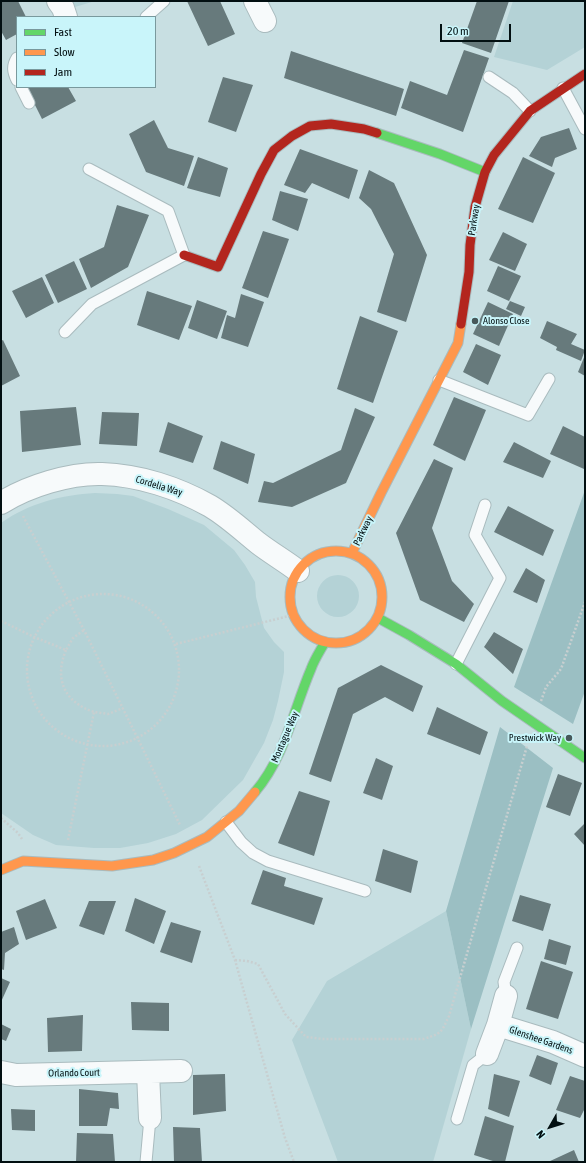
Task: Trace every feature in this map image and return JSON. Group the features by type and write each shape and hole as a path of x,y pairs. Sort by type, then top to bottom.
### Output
{"street":[{"path":"58,1 63,8 66,16"},
{"path":"255,1 265,21"},
{"name":"Parkway","path":"352,553 458,343 469,272 470,245 475,207 486,172 494,155 530,111 585,74"},
{"path":"184,255 218,266 261,174 274,150 292,136 310,126 331,124 364,129 440,154 486,172"},
{"name":"Cordelia Way","path":"7,500 42,484 74,476 101,474 142,479 165,486 211,506 259,544 298,571"},
{"path":"337,550 352,553 366,561 376,573 382,588 382,603 378,618 368,631 355,640 340,644 325,642 312,637 301,627 293,615 290,600 291,585 298,571 308,560 322,553 337,550"},
{"path":"378,618 456,664 533,724 585,758"},
{"name":"Montague Way","path":"1,870 23,861 112,866 132,864 154,860 191,846 207,837 239,811 260,786 282,748 311,668 325,642"},
{"name":"Glenshee Gardens","path":"487,1054 498,1025 506,996"},
{"name":"Glenshee Gardens","path":"498,1025 553,1042 585,1056"},
{"name":"Orlando Court","path":"1,1072 16,1075 181,1071"},
{"path":"148,1072 150,1118"}],"lane":[{"path":"147,16 164,1"},
{"path":"16,59 13,63 13,72 16,78"},
{"path":"488,77 513,92 530,111"},
{"path":"22,88 29,103"},
{"path":"563,88 585,129"},
{"path":"65,332 92,304 184,255 168,211 89,169"},
{"path":"439,380 528,415 549,378"},
{"path":"456,664 500,578 475,535 485,505"},
{"path":"226,822 241,842 253,853 268,861 365,891"},
{"path":"506,996 504,982 517,948"},
{"path":"457,1118 473,1065 487,1054"},
{"path":"146,1162 150,1118"}],"path":[{"path":"7,500 84,630 191,846 235,960 285,1138 294,1162"},
{"path":"98,593 115,594 132,599 160,619 176,644 178,674 176,693 170,708 156,724 137,737 120,743 104,745 87,744 68,737 50,726 37,707 30,689 28,674 29,659 34,637 44,622 56,610 69,604 83,597 98,593"},
{"path":"235,960 258,964 285,1014 306,1037 322,1039 424,1039 438,1035 442,1031 449,1016 533,724 546,687 561,669 585,602"},
{"path":"176,644 293,615"},
{"path":"1,621 66,650"},
{"path":"84,630 72,638 61,660 60,671 66,692 83,708 94,712 108,714 123,708"},
{"path":"64,864 94,712"}],"shaded area":[{"path":"72,1 95,1 75,7"},
{"path":"513,1 585,1 585,47 547,70 494,57"},
{"path":"585,490 585,691 573,724 514,687"},
{"path":"95,493 133,496 168,509 204,525 234,550 255,582 256,597 264,628 274,642 284,652 284,672 273,720 264,743 243,780 202,820 176,834 148,843 120,848 94,848 56,845 33,835 1,813 1,523 23,510 46,501"},
{"path":"334,575 342,575 350,578 356,584 359,596 356,608 350,614 342,617 334,617 326,614 320,608 317,600 317,592 320,584 326,578"},
{"path":"500,727 553,768 471,1029 446,911"},
{"path":"446,911 471,1029 433,1162 338,1162 292,1040 327,981"}],"building":[{"path":"1,1 18,1 26,16 16,16 16,35 6,40 1,31"},
{"path":"187,1 220,1 235,34 208,46"},
{"path":"477,1 509,1 491,53 462,43"},
{"path":"464,50 489,58 463,132 401,108 410,81 447,95"},
{"path":"291,51 404,89 396,116 284,78"},
{"path":"223,77 253,85 236,132 208,122"},
{"path":"26,88 69,88 76,101 42,119"},
{"path":"154,120 168,148 194,156 184,186 146,172 129,134"},
{"path":"569,128 577,149 555,158 552,167 529,156 541,137"},
{"path":"300,149 358,170 349,199 312,183 305,193 284,185"},
{"path":"198,157 228,168 220,197 187,188"},
{"path":"523,157 555,173 533,223 498,209"},
{"path":"369,170 394,183 427,255 406,322 377,312 394,254 371,209 359,198"},
{"path":"280,191 308,199 298,231 272,220"},
{"path":"117,205 149,215 128,267 91,288 79,259 104,247"},
{"path":"263,231 289,239 268,298 242,288"},
{"path":"503,232 527,244 515,271 489,260"},
{"path":"74,261 87,289 58,303 45,275"},
{"path":"498,266 521,276 509,301 487,291"},
{"path":"42,277 54,303 26,318 12,291"},
{"path":"147,291 192,306 179,340 137,325"},
{"path":"241,294 264,302 248,347 221,338 227,315 235,318"},
{"path":"197,300 227,311 217,339 188,328"},
{"path":"510,301 525,307 521,316 506,309"},
{"path":"488,302 513,314 499,346 473,334"},
{"path":"360,316 398,331 373,403 337,389"},
{"path":"547,321 577,334 571,344 585,350 581,361 556,350 557,347 540,338"},
{"path":"3,340 20,376 1,386 1,341"},
{"path":"476,344 501,355 488,385 463,372"},
{"path":"585,355 585,376 578,372"},
{"path":"454,397 486,410 465,461 433,445"},
{"path":"76,407 81,445 22,452 20,411"},
{"path":"355,408 375,417 346,483 292,507 258,502 264,481 273,483 341,450"},
{"path":"102,412 139,413 137,446 99,444"},
{"path":"168,422 203,436 193,463 159,452"},
{"path":"563,426 585,437 584,469 550,454"},
{"path":"221,441 255,454 248,484 213,469"},
{"path":"514,442 551,461 543,478 503,462"},
{"path":"434,459 453,468 432,528 452,581 474,604 464,622 420,600 396,533"},
{"path":"508,506 554,530 543,556 494,532"},
{"path":"526,568 545,580 537,603 513,592"},
{"path":"494,632 523,649 513,674 484,647"},
{"path":"381,665 423,686 413,712 385,697 353,714 331,782 309,774 338,688"},
{"path":"437,707 488,732 480,755 427,734"},
{"path":"376,758 393,766 382,800 363,793"},
{"path":"558,774 582,783 570,816 546,807"},
{"path":"299,791 330,801 314,856 278,843"},
{"path":"585,823 585,846 574,834"},
{"path":"383,849 418,861 411,893 375,881"},
{"path":"263,870 286,878 284,886 323,898 314,925 251,904"},
{"path":"520,895 551,904 543,931 512,921"},
{"path":"135,898 166,911 154,944 125,931"},
{"path":"45,899 57,928 26,940 16,911"},
{"path":"89,901 116,901 104,935 79,926"},
{"path":"171,922 201,931 192,963 160,952"},
{"path":"14,927 19,944 5,953 4,970 1,969 1,932"},
{"path":"549,939 571,946 566,965 544,959"},
{"path":"541,961 573,972 558,1019 526,1009"},
{"path":"1,978 10,982 1,1002"},
{"path":"131,1002 169,1003 169,1031 132,1030"},
{"path":"83,1015 82,1051 48,1052 47,1018"},
{"path":"1,1024 11,1029 6,1041 1,1039"},
{"path":"537,1055 558,1063 551,1085 529,1076"},
{"path":"225,1074 226,1111 193,1115 193,1075"},
{"path":"494,1074 520,1081 509,1117 488,1109"},
{"path":"570,1076 585,1081 585,1108 580,1118 556,1110"},
{"path":"79,1089 118,1093 119,1109 110,1108 107,1126 79,1126"},
{"path":"11,1109 35,1110 35,1131 12,1130"},
{"path":"485,1116 514,1126 505,1162 496,1162 474,1155"},
{"path":"173,1127 200,1128 202,1162 174,1162"},
{"path":"77,1133 113,1134 115,1162 76,1162"},
{"path":"574,1150 579,1162 548,1162"}],"traffic: fast":[{"path":"377,133 440,154 485,172"},
{"path":"378,618 456,664 502,701 585,758"},
{"path":"255,792 274,764 288,733 312,666 325,642"}],"traffic: slow":[{"path":"352,553 458,343 461,324"},
{"path":"336,551 354,554 369,564 379,579 382,597 379,615 369,630 354,640 336,643 318,640 303,630 293,615 290,597 293,579 303,564 318,554 336,551"},
{"path":"1,870 23,861 112,866 153,860 174,853 207,837 239,811 255,792"}],"traffic: jam":[{"path":"461,324 469,272 470,245 475,207 485,172 494,155 530,111 585,74"},
{"path":"184,255 218,267 261,174 274,150 292,136 310,126 331,124 364,129 377,133"}],"place":[{"name":"Alonso Close","path":"475,321"},
{"name":"Prestwick Way","path":"569,738"}]}
